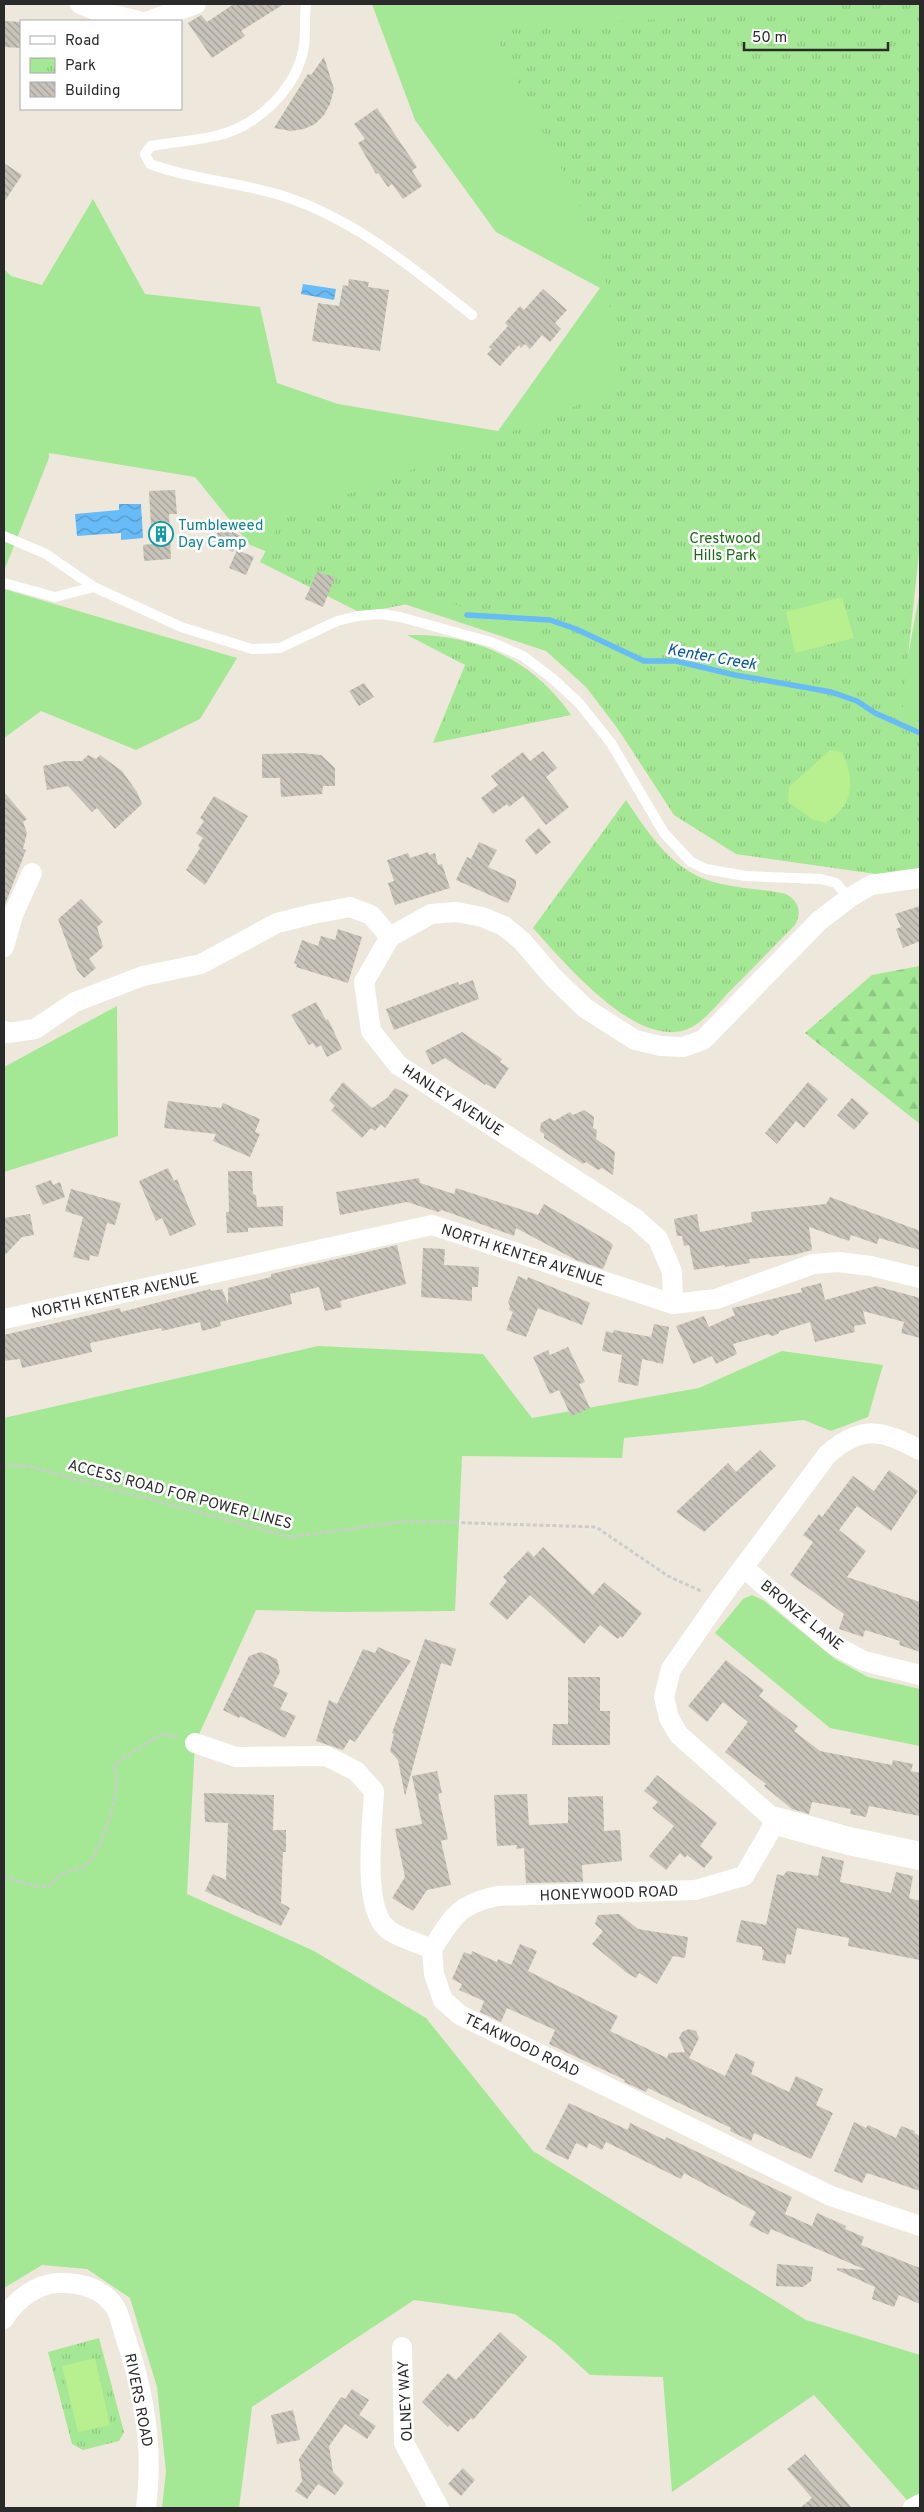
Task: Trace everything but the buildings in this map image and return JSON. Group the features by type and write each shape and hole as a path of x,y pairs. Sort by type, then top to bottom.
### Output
{"street":[{"path":"80,4 97,11 135,20"},
{"path":"152,20 196,4"},
{"path":"4,947 13,915 32,873"},
{"path":"4,1031 8,1033 35,1029 75,1002 143,976 201,964 277,923 350,907 371,914 390,937 431,914 456,912 482,917 504,926 522,941 552,977 603,1021 635,1040 661,1046 683,1047 703,1040 819,921 849,898 871,885 920,878"},
{"name":"HANLEY AVENUE","path":"390,937 364,982 371,1031 398,1065 636,1219 658,1239 672,1272 673,1304"},
{"name":"NORTH KENTER AVENUE","path":"4,1319 432,1226 673,1304 716,1299 813,1264 838,1262 871,1266 920,1278"},
{"path":"920,1450 891,1435 866,1433 841,1442 827,1455 719,1600 672,1669 664,1697 667,1711 679,1735 776,1821 849,1841 920,1856"},
{"name":"BRONZE LANE","path":"743,1567 834,1645 864,1660 920,1675"},
{"path":"195,1743 236,1758 326,1756 356,1770 374,1791 371,1892 378,1916 389,1931 432,1949"},
{"name":"HONEYWOOD ROAD","path":"432,1949 456,1913 474,1901 497,1896 695,1890 744,1876 776,1821"},
{"name":"TEAKWOOD ROAD","path":"432,1949 434,1974 443,2000 460,2015 831,2196 920,2226"},
{"name":"RIVERS ROAD","path":"4,2319 12,2306 34,2290 53,2283 76,2282 98,2291 115,2306 135,2366 149,2439 149,2488 146,2508"},
{"name":"OLNEY WAY","path":"402,2347 404,2443 438,2508"},
{"path":"913,2508 920,2504"}],"lane":[{"path":"306,4 304,46 295,74 274,103 256,118 216,136 151,146 145,154 147,160 150,164 177,174 282,196 320,212 374,241 416,270 472,315"},
{"path":"4,536 46,554 94,588 180,627 252,649 280,648 338,621 358,616 381,614 400,617 491,642 523,656 552,678 579,704 611,743 664,833 691,862 706,869 745,876 821,879 836,883 849,898"},
{"path":"4,583 55,597 94,588"}],"path":[{"name":"ACCESS ROAD FOR POWER LINES","path":"4,1464 31,1467 290,1537 407,1521 596,1527 668,1576 719,1600"},
{"path":"4,1877 34,1886 48,1886 61,1874 84,1867 94,1857 108,1824 115,1797 117,1779 114,1765 117,1761 127,1757 162,1734 195,1743"}],"green space":[{"path":"372,4 920,4 640,758 586,687 546,651 374,594 250,545 195,477 49,453 49,458 4,571 4,269 11,276 42,285 93,199 145,294 260,307 277,383 338,404 498,431 600,288 496,232 415,120"},
{"name":"Crestwood Hills Park","path":"825,4 920,4 920,543 902,714 920,721 920,869 876,874 736,854 674,815 590,686 560,654 537,636 498,617 457,605 413,603 361,613 260,562 282,519 540,421 607,392 621,382 601,248 490,26 823,13"},
{"path":"4,589 237,658 200,719 136,750 41,711 4,738"},
{"path":"920,591 920,724 897,715"},
{"path":"842,597 854,638 795,653 786,612"},
{"path":"407,635 455,639 500,653 538,679 556,695 571,715 433,743 465,665"},
{"path":"830,750 842,752 849,773 850,791 843,808 826,823 812,819 788,802 789,787"},
{"path":"626,800 665,852 690,872 721,884 786,894 794,900 798,908 799,912 795,925 711,1012 692,1027 671,1032 649,1028 627,1017 583,981 533,928"},
{"path":"920,966 920,1124 805,1033 872,975"},
{"path":"117,1006 118,1136 4,1172 4,1067"},
{"path":"318,1346 483,1354 532,1418 699,1388 782,1351 883,1365 868,1417 831,1431 804,1420 624,1438 622,1458 462,1456 455,1611 339,1612 256,1610 195,1743 187,1894 314,1951 426,2018 533,2151 806,2320 920,2355 920,2508 914,2508 814,2395 672,2492 663,2377 590,2375 555,2343 515,2314 414,2300 252,2407 239,2508 162,2508 166,2471 157,2387 130,2298 87,2269 42,2265 4,2288 4,1418"},
{"path":"752,1595 763,1600 835,1659 868,1677 920,1689 920,1746 830,1728 715,1633 743,1599"},
{"path":"99,2338 124,2432 119,2441 83,2450 72,2444 48,2352"},
{"path":"95,2358 110,2425 78,2432 62,2366"}],"water":[{"path":"303,284 336,289 334,300 301,294"},
{"path":"119,504 141,504 143,538 121,540 121,533 77,536 75,514 119,510"}],"waterway":[{"name":"Kenter Creek","path":"467,615 550,620 576,629 644,661 676,661 735,675 831,692 857,701 875,713 920,733"}],"place":[{"name":"Tumbleweed Day Camp","path":"161,534"}]}
